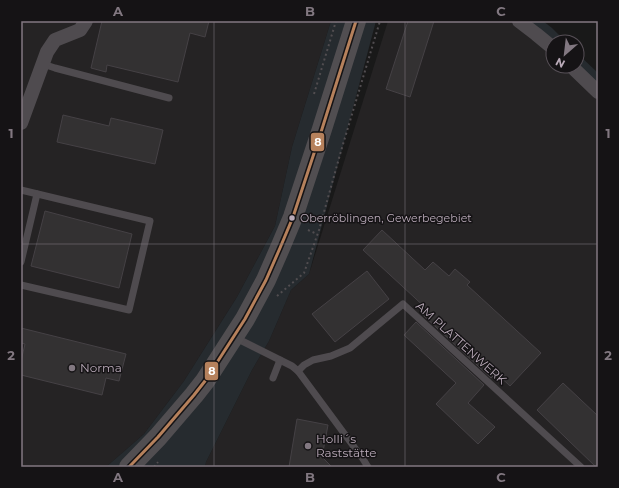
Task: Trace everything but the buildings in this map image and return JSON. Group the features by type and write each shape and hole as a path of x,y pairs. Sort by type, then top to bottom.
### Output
{"main road":[{"path":"129,467 158,437 194,396 205,381 234,336 266,280 287,231 356,21"}],"street":[{"path":"21,123 49,49 55,40 80,30 86,21"},
{"path":"519,21 545,41"},
{"path":"579,74 598,92"}],"lane":[{"path":"43,64 169,98"},
{"path":"21,190 150,221 129,310 21,285"},
{"path":"21,262 37,194"},
{"name":"AM PLATTENWERK","path":"298,371 304,365 313,360 331,356 350,348 403,304 581,467"},
{"path":"234,336 292,366 298,371 368,467"},
{"path":"273,378 280,360"}],"path":[{"path":"314,94 336,21"},
{"path":"308,230 318,234"}],"shaded area":[{"path":"21,21 331,21 292,147 275,226 237,297 184,381 144,434 106,467 21,467"},
{"path":"331,21 376,21 309,274 291,290 269,341 252,370 206,462 205,467 106,467 144,434 184,381 237,297 275,226 292,147"},
{"path":"388,21 529,21 545,35 545,74 585,73 598,85 598,467 205,467 206,462 252,370 269,341 291,290 309,274"},
{"path":"529,21 543,21 558,34 545,34"},
{"path":"585,61 598,73 598,85 585,72"}],"transit line":[{"name":"8","path":"129,467 158,437 205,381 245,319 266,280 293,217 356,21"}],"place":[{"name":"Oberröblingen, Gewerbegebiet","path":"292,218"},
{"name":"Norma","path":"72,368"},
{"name":"Holli´s Raststätte","path":"308,446"}]}
